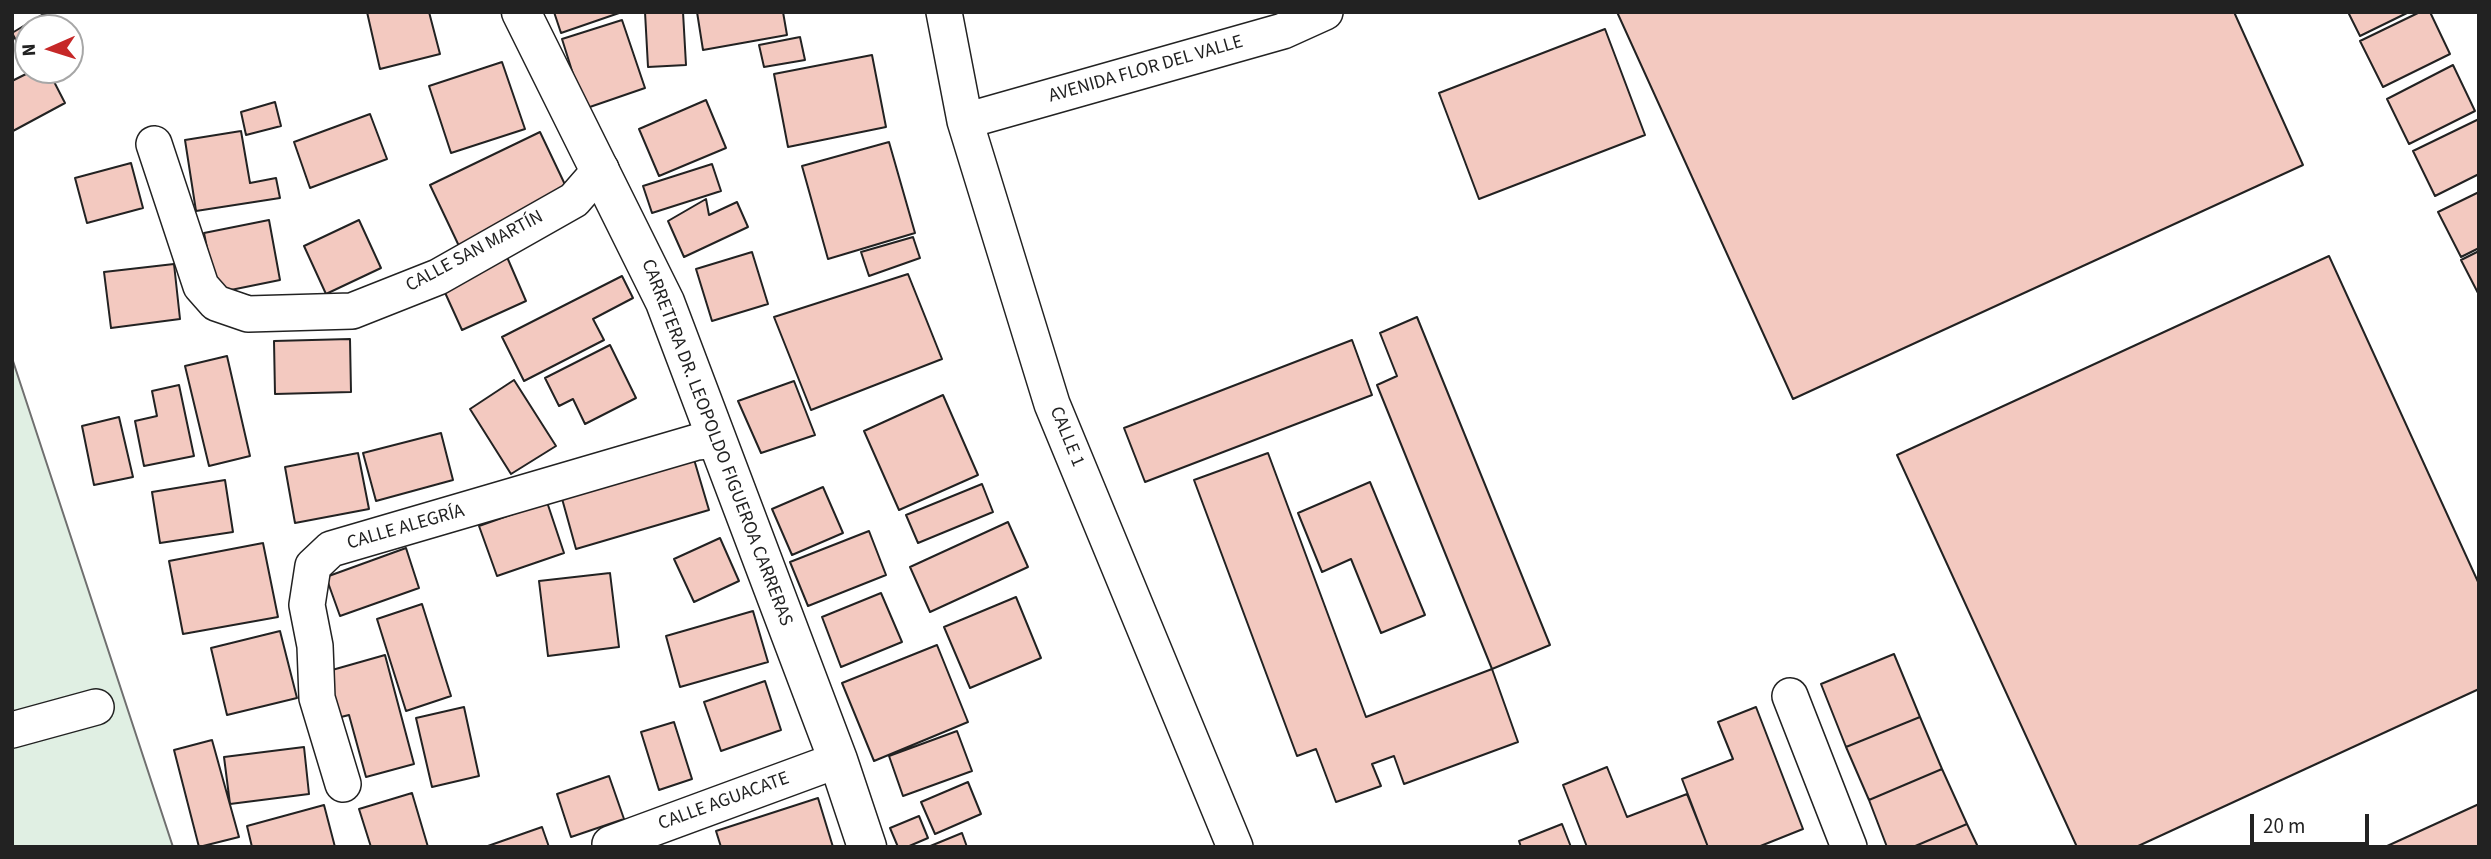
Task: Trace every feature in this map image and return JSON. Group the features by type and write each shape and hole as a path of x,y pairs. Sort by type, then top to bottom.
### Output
{"street":[{"name":"CARRETERA DR. LEOPOLDO FIGUEROA CARRERAS","path":"521,12 665,302 838,760 867,847"},
{"name":"CALLE 1","path":"944,12 965,121 1052,404 1235,847"},
{"name":"AVENIDA FLOR DEL VALLE","path":"965,121 1283,31 1325,12"},
{"name":"CALLE SAN MARTÍN","path":"154,144 201,286 216,303 248,314 352,311 438,276 574,200 601,169"},
{"name":"CALLE ALEGRÍA","path":"343,784 317,698 315,646 307,605 313,566 331,550 697,442 718,440"},
{"path":"1790,696 1848,847"},
{"path":"12,730 96,707"},
{"name":"CALLE AGUACATE","path":"610,844 838,760"}],"green space":[{"path":"12,358 65,519 173,847 12,847"}],"building":[{"path":"367,12 429,12 440,54 380,69"},
{"path":"554,12 622,12 561,33"},
{"path":"645,12 683,12 686,65 648,67"},
{"path":"697,12 783,12 787,35 703,50"},
{"path":"1617,12 2234,12 2303,165 1793,399"},
{"path":"2348,12 2409,12 2360,36"},
{"path":"2420,12 2430,12 2450,54 2383,87 2360,41"},
{"path":"622,20 645,88 584,109 562,39"},
{"path":"1605,29 1645,135 1479,199 1439,93"},
{"path":"800,37 805,60 764,67 759,45"},
{"path":"872,55 886,127 788,147 774,74"},
{"path":"502,62 525,129 451,153 429,86"},
{"path":"2453,65 2475,111 2409,144 2387,99"},
{"path":"14,80 14,84 55,84 65,103 13,131"},
{"path":"706,100 726,148 659,176 639,129"},
{"path":"275,102 281,126 246,135 241,112"},
{"path":"370,114 387,159 310,188 294,142"},
{"path":"2479,119 2479,174 2435,196 2413,151"},
{"path":"241,131 250,183 276,178 280,198 196,211 185,140"},
{"path":"540,132 569,193 459,246 430,185"},
{"path":"889,142 915,233 828,259 802,166"},
{"path":"131,163 143,208 87,223 75,178"},
{"path":"712,164 721,191 652,213 643,186"},
{"path":"2479,192 2479,248 2461,257 2438,212"},
{"path":"706,199 709,215 737,202 748,227 684,257 668,221"},
{"path":"269,220 280,280 216,293 204,233"},
{"path":"359,220 381,268 326,294 304,246"},
{"path":"913,237 920,258 869,276 861,252"},
{"path":"2479,251 2479,295 2461,260"},
{"path":"752,252 768,304 712,321 696,269"},
{"path":"2329,256 2479,584 2479,689 2136,847 2077,847 1897,455"},
{"path":"507,257 526,301 462,330 442,286"},
{"path":"174,264 180,319 111,328 104,272"},
{"path":"908,274 942,359 811,410 774,317"},
{"path":"622,276 633,298 593,319 604,340 524,381 502,337"},
{"path":"1417,317 1550,645 1492,669 1377,385 1397,376 1380,333"},
{"path":"350,339 351,392 275,394 274,341"},
{"path":"1352,340 1372,395 1145,482 1124,428"},
{"path":"610,345 636,398 585,424 573,399 559,406 545,378"},
{"path":"227,356 250,456 209,466 185,366"},
{"path":"514,380 556,446 511,474 470,409"},
{"path":"794,381 815,435 761,453 738,401"},
{"path":"179,385 194,456 144,466 135,421 157,416 152,391"},
{"path":"943,395 978,475 899,510 864,431"},
{"path":"119,417 133,477 94,485 82,426"},
{"path":"441,433 453,480 376,501 363,453"},
{"path":"358,453 369,509 295,523 285,467"},
{"path":"1268,453 1366,717 1492,669 1518,742 1404,784 1394,756 1372,764 1381,786 1336,802 1316,749 1297,756 1194,480"},
{"path":"693,456 709,510 576,549 561,495"},
{"path":"225,480 233,532 160,543 152,492"},
{"path":"1370,482 1425,615 1381,633 1351,559 1322,572 1298,513"},
{"path":"982,484 993,512 918,543 906,515"},
{"path":"823,487 843,533 792,555 772,509"},
{"path":"547,502 564,553 497,576 479,526"},
{"path":"1008,522 1028,567 930,612 910,567"},
{"path":"869,531 886,575 808,606 790,562"},
{"path":"720,538 739,581 694,602 674,559"},
{"path":"263,543 278,617 183,634 169,561"},
{"path":"406,548 419,588 340,616 326,577"},
{"path":"610,573 619,647 548,656 539,581"},
{"path":"881,593 902,642 841,667 822,617"},
{"path":"1016,597 1041,658 970,688 944,627"},
{"path":"422,604 451,696 406,711 377,619"},
{"path":"753,611 768,662 680,687 666,636"},
{"path":"280,631 297,698 227,715 211,648"},
{"path":"937,645 968,722 874,761 842,683"},
{"path":"1894,654 1920,717 1846,747 1821,684"},
{"path":"385,655 414,764 366,777 349,715 337,718 325,672"},
{"path":"765,681 781,730 721,751 704,702"},
{"path":"464,707 479,776 432,787 416,718"},
{"path":"1756,707 1803,829 1758,847 1708,847 1682,779 1733,759 1718,722"},
{"path":"1920,717 1942,769 1869,800 1846,747"},
{"path":"674,722 692,779 659,790 641,732"},
{"path":"957,731 972,771 903,796 889,756"},
{"path":"212,740 239,837 199,847 174,750"},
{"path":"304,747 309,794 230,804 224,757"},
{"path":"1607,767 1627,817 1687,794 1708,847 1587,847 1563,785"},
{"path":"1942,769 1967,824 1913,847 1887,847 1869,800"},
{"path":"609,776 624,819 571,837 557,794"},
{"path":"968,782 981,814 935,834 921,802"},
{"path":"412,793 428,847 371,847 359,809"},
{"path":"818,798 833,847 721,847 716,831"},
{"path":"2479,804 2479,847 2385,847"},
{"path":"324,805 335,847 252,847 247,826"},
{"path":"919,816 928,838 907,847 898,847 890,828"},
{"path":"1562,824 1571,847 1521,847 1519,841"},
{"path":"1967,824 1978,847 1913,847"},
{"path":"542,827 549,847 485,847"},
{"path":"962,833 967,847 928,847"}]}
